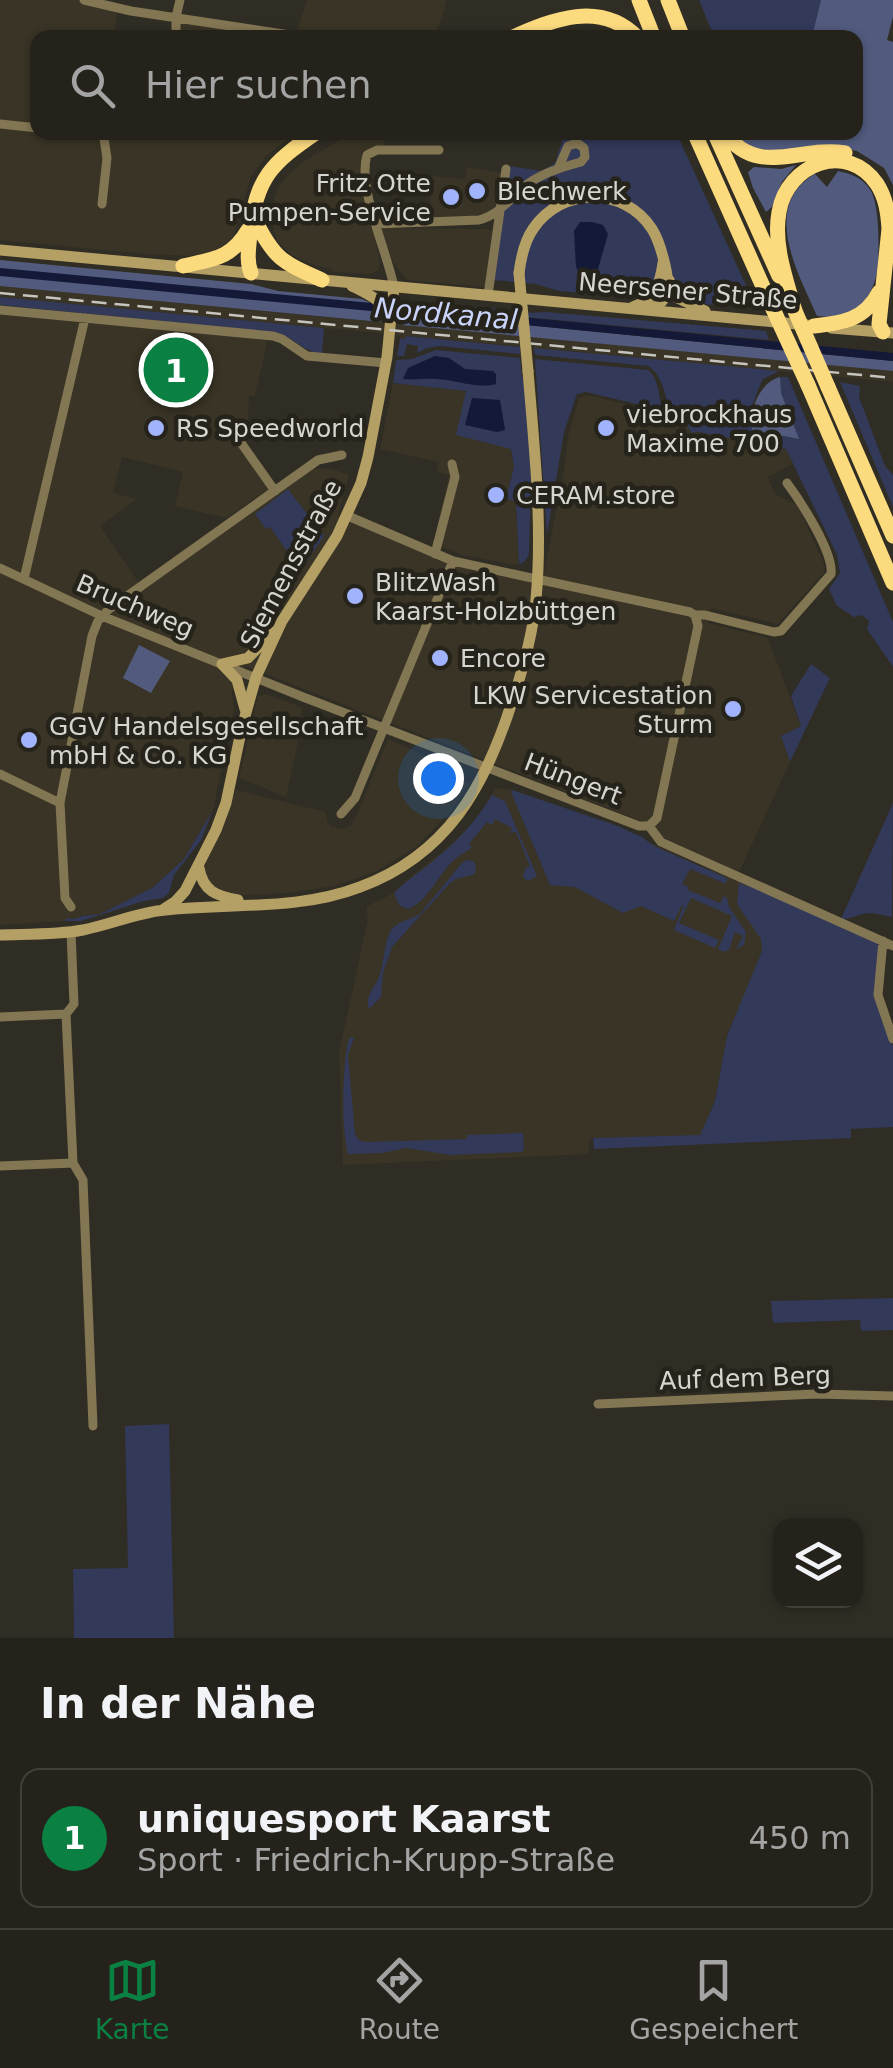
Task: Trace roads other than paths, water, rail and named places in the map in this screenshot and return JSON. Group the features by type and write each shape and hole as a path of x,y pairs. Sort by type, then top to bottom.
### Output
{"highway":[{"path":"639,0 651,30"},
{"path":"660,0 671,30"},
{"path":"668,0 681,30"},
{"path":"537,26 572,1"},
{"path":"528,30 578,14 592,14 628,30"},
{"path":"252,272 248,260 264,178 270,168 307,140"},
{"path":"698,140 893,583"},
{"path":"718,140 893,536"},
{"path":"730,140 737,148 766,158 820,152 848,154 874,168 893,201"},
{"path":"795,311 778,245 783,196 798,175 821,163 846,162 869,175 885,199 889,289 854,319 814,326"},
{"path":"183,266 231,252 254,222"},
{"path":"254,222 276,255 322,280"},
{"path":"888,333 879,324 893,265"}],"street":[{"path":"84,0 259,30"},
{"path":"176,30 180,0"},
{"path":"0,124 30,127"},
{"path":"102,204 104,140"},
{"path":"394,293 366,178 368,154 378,150 439,150"},
{"path":"488,295 506,169"},
{"path":"376,224 479,220 500,212 530,183 558,169"},
{"path":"0,935 71,932 156,912 304,900 342,893 393,872 423,852 451,826 488,768 524,661 536,604 535,452 520,273 524,244 541,218 564,202 593,196 620,202 645,219 654,232 678,298 729,317"},
{"name":"Neersener Straße","path":"0,250 344,282 394,293 418,289 888,333"},
{"path":"628,308 648,300 655,292 664,259"},
{"path":"649,310 665,299 668,278"},
{"path":"344,282 378,300 392,322"},
{"name":"Siemensstraße","path":"156,912 179,898 199,865 223,813 256,677 282,621 348,516 368,458 394,293"},
{"path":"0,310 273,336 307,356 386,363"},
{"path":"24,579 85,318"},
{"path":"239,440 275,491"},
{"path":"71,907 65,898 60,803 92,636 102,616 318,460 342,455"},
{"path":"436,554 455,477 452,464"},
{"path":"348,516 453,561 774,632 781,631 830,574 831,563 804,507 787,484"},
{"path":"341,814 355,798 453,561"},
{"name":"Bruchweg","path":"0,568 102,616 256,677"},
{"path":"649,826 655,822 659,806 698,626 695,615"},
{"path":"222,664 248,658 282,621"},
{"path":"222,664 237,680 245,713"},
{"name":"Hüngert","path":"256,677 639,826 649,826 661,842 888,943"},
{"path":"0,774 60,803"},
{"path":"199,865 204,884 214,894 262,904"},
{"name":"Siemensstraße","path":"182,909 194,897 199,865"},
{"path":"71,932 74,1004 66,1014 72,1163 82,1180 94,1426"},
{"path":"888,943 878,995 893,1039"},
{"path":"0,1017 66,1014"},
{"path":"0,1166 72,1163"},
{"name":"Auf dem Berg","path":"598,1404 818,1394 893,1396"}],"water":[{"path":"580,222 603,225 608,234 598,269 586,274 576,267 574,231"},
{"path":"407,306 893,353 893,361 404,313"},
{"path":"435,356 449,358 465,369 493,371 496,384 403,379 408,368"},
{"path":"472,398 500,400 505,430 465,425"}],"waterway":[{"name":"Nordkanal","path":"0,272 414,311"}],"railway":[{"path":"0,293 893,378"}],"place":[{"name":"Blechwerk","path":"477,191"},
{"name":"Fritz Otte Pumpen-Service","path":"451,197"},
{"name":"uniquesport Kaarst","path":"176,370"},
{"name":"RS Speedworld","path":"156,428"},
{"name":"viebrockhaus Maxime 700","path":"606,428"},
{"name":"CERAM.store","path":"496,495"},
{"name":"BlitzWash Kaarst-Holzbüttgen","path":"355,596"},
{"name":"Encore","path":"440,658"},
{"name":"LKW Servicestation Sturm","path":"733,709"},
{"name":"GGV Handelsgesellschaft mbH & Co. KG","path":"29,740"}]}
